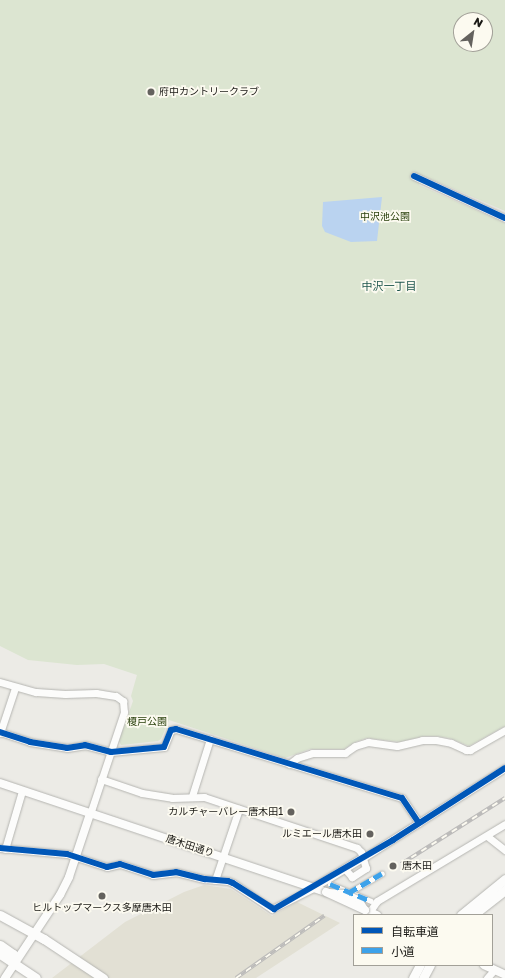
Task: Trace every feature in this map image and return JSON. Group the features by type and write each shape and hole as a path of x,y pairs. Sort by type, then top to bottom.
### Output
{"main road":[{"path":"462,914 505,879"},
{"path":"474,914 505,890"},
{"path":"0,915 57,947 103,978"},
{"path":"0,944 13,954 15,963"},
{"path":"0,954 35,977"},
{"path":"413,978 419,966"},
{"path":"423,978 429,966"}],"street":[{"path":"414,176 432,186 505,218"},
{"path":"0,682 15,688 36,692 65,694 96,693 120,698 124,704 124,712 111,752 76,856 60,895 5,978"},
{"path":"15,688 0,732 30,742 67,748 85,745 111,752 164,747 171,730 176,729 402,798 419,823"},
{"path":"289,764 296,758 312,753 345,753 356,746 368,742 397,746 422,740 436,740 470,750 505,730"},
{"path":"192,796 210,739"},
{"path":"22,791 3,848 67,854 107,867 120,864 153,875 176,872 233,883 272,909 325,888 345,869 505,768"},
{"path":"101,779 142,793 172,798 192,796 204,798 357,848 363,858"},
{"name":"唐木田通り","path":"0,783 223,857 325,888 371,912"},
{"path":"215,880 239,809"},
{"path":"371,912 377,901 505,824"},
{"path":"487,836 505,850"},
{"path":"349,892 382,873"},
{"path":"325,888 349,892 371,901"},
{"path":"486,966 505,975"},
{"path":"487,978 494,970"}],"shaded area":[{"path":"204,885 231,889 272,916 297,902 340,923 256,978 52,978 125,922 184,892"}],"green space":[{"name":"府中カントリークラブ","path":"0,0 505,0 505,211 424,176 419,185 505,223 505,726 469,746 449,738 436,736 424,736 400,742 367,738 355,742 344,749 310,749 285,758 169,720 161,739 158,741 121,745 119,741 133,701 131,696 137,675 104,664 77,665 28,660 0,646"}],"water":[{"path":"382,197 377,241 351,242 325,232 322,226 323,202"}],"railway":[{"path":"401,864 505,798"},
{"path":"236,978 324,916"}],"marked path":[{"path":"348,893 382,873"},
{"path":"330,884 371,901"}],"cycle path":[{"path":"414,176 505,218"},
{"path":"0,732 30,742 67,748 85,745 111,752 164,747 171,730 176,729 402,798 419,823"},
{"path":"0,848 67,854 107,867 120,864 153,875 176,872 205,879 228,881 274,909 393,840 505,768"}],"place":[{"name":"府中カントリークラブ","path":"151,92"},
{"name":"カルチャーバレー唐木田1","path":"291,812"},
{"name":"ルミエール唐木田","path":"370,834"},
{"name":"唐木田","path":"393,866"},
{"name":"ヒルトップマークス多摩唐木田","path":"102,896"}],"district":[{"name":"中沢一丁目","path":"389,286"}],"park label":[{"name":"中沢池公園","path":"385,217"},
{"name":"榎戸公園","path":"147,722"}]}
